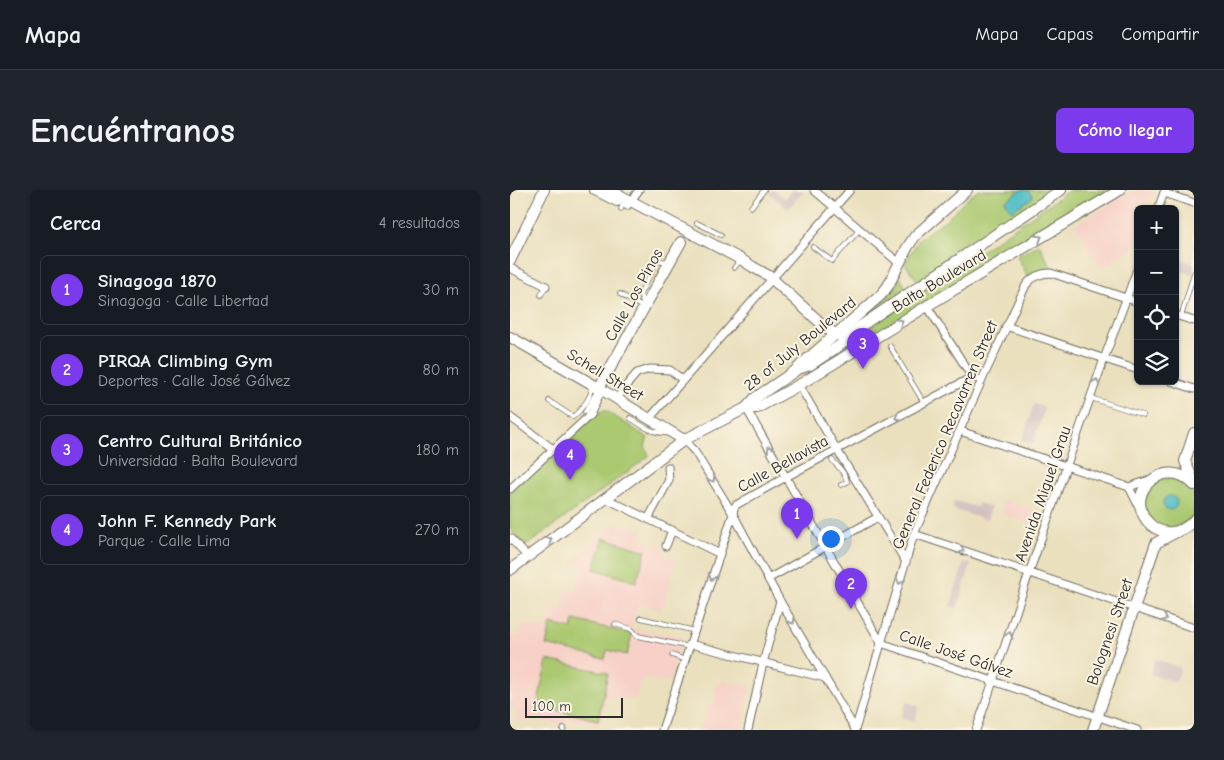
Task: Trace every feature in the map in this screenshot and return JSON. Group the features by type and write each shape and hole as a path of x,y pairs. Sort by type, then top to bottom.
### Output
{"main road":[{"path":"510,261 544,190"},
{"path":"595,190 678,233 681,242 692,240 736,266 753,268"},
{"path":"610,190 626,205 694,227 753,268 769,276 824,326 836,335 841,336 849,334 1061,190"},
{"path":"795,370 810,365 838,347 1068,190"},
{"name":"Balta Boulevard","path":"746,408 757,408 799,385 1120,190"},
{"name":"28 of July Boulevard","path":"746,408 755,398 795,370 869,307 887,288 915,236 962,191"},
{"name":"Calle Los Pinos","path":"595,386 644,307 681,242"},
{"path":"869,307 874,311 902,294 908,294"},
{"name":"Schell Street","path":"510,337 684,440"},
{"path":"510,570 684,440 746,408"},
{"path":"1194,433 1184,461 1156,477 1147,485 1142,493 1141,501 1144,516 1156,543 1186,528 1194,520"},
{"path":"1184,461 1194,485"},
{"path":"1156,477 1165,474 1176,474 1186,478 1194,485"},
{"path":"1144,516 1153,527 1160,530 1170,532 1186,528"},
{"name":"Bolognesi Street","path":"1093,730 1156,543"}],"street":[{"path":"626,205 639,190"},
{"path":"814,190 899,263"},
{"path":"649,419 850,190"},
{"path":"1159,205 1163,191 1194,203"},
{"path":"510,268 546,286"},
{"name":"General Federico Recavarren Street","path":"855,729 914,534 1026,285 1040,274 1051,273 1127,298"},
{"name":"Avenida Miguel Grau","path":"976,730 1104,359 1134,278"},
{"path":"1127,298 1134,301"},
{"path":"927,306 972,377 982,380"},
{"path":"1179,316 1194,321"},
{"path":"1006,326 1134,369"},
{"path":"617,400 637,373 650,369 670,370 683,380"},
{"name":"Calle Bellavista","path":"662,730 736,505 972,377"},
{"path":"1179,384 1194,389"},
{"path":"799,385 837,450 843,467 878,517 906,562"},
{"path":"510,489 590,415 599,395 595,386"},
{"name":"Calle José Gálvez","path":"746,408 881,643 1137,730"},
{"path":"511,421 553,449"},
{"path":"960,431 1129,487 1156,477"},
{"path":"684,440 695,452 733,514 780,601 855,729"},
{"path":"648,519 669,480 668,468"},
{"path":"1129,487 1144,516"},
{"path":"607,498 716,552"},
{"path":"768,579 878,517"},
{"path":"666,546 672,530"},
{"path":"914,534 1194,628"},
{"path":"510,538 527,556"},
{"path":"748,730 780,601"},
{"path":"690,645 824,678"}],"lane":[{"path":"751,207 764,190"},
{"path":"694,227 721,235"},
{"path":"813,247 832,262 860,229"},
{"path":"1179,313 1194,273"},
{"path":"541,295 546,286"},
{"path":"620,294 644,307"},
{"path":"890,346 924,403"},
{"path":"549,401 573,417 578,413 595,386"},
{"path":"585,412 595,386"},
{"path":"1091,398 1143,415"},
{"path":"630,418 650,430 662,434 672,432"},
{"path":"832,460 843,467 847,482 842,485"},
{"path":"641,618 695,630"},
{"path":"615,624 632,630 638,636 690,645"},
{"path":"672,655 685,660"}],"shaded area":[{"path":"772,190 785,199 792,192 790,190 804,190 788,209 769,193"},
{"path":"1136,190 1153,190 1148,205 1134,205 1133,249 1100,268 1075,225"},
{"path":"1179,258 1194,264 1193,275 1182,271 1179,278"},
{"path":"1034,404 1045,407 1033,444 1022,441"},
{"path":"1005,500 1042,512 1038,526 1000,514"},
{"path":"954,501 977,507 979,503 991,507 987,520 952,509"},
{"path":"614,523 643,530 640,540 665,548 663,554 677,558 662,610 639,603 631,628 683,637 670,682 641,679 636,700 607,697 600,723 566,719 564,726 530,717 529,723 515,720 517,712 510,709 510,634 520,636 523,623 547,628 551,608 561,610 566,590 576,589 583,567 572,563"},
{"path":"964,562 971,564 957,608 950,606"},
{"path":"1155,659 1181,668 1176,682 1150,674"},
{"path":"718,680 751,686 741,730 700,730 709,704 714,705"},
{"path":"906,702 919,706 914,722 901,718"}],"green space":[{"path":"978,190 1050,190 919,283 905,264 919,239 947,219"},
{"path":"1070,190 1108,190 879,331 877,329 852,344 850,341"},
{"path":"1039,244 1053,271 1039,272 1028,277 1017,256"},
{"path":"900,277 906,288 857,323 894,289"},
{"path":"605,410 648,438 645,446 649,456 526,546 510,529 510,492 599,412"},
{"path":"1174,476 1194,491 1194,514 1189,521 1169,529 1155,525 1146,514 1144,500 1153,482"},
{"path":"604,538 646,551 636,582 594,569"},
{"path":"574,620 632,634 627,655 607,650 605,659 546,645 551,624 572,629"},
{"path":"547,660 608,673 598,720 537,706"}],"water":[{"path":"1021,190 1028,190 1033,197 1012,211 1005,201"},
{"path":"1167,496 1173,496 1177,503 1173,510 1167,510 1163,506 1163,500"}],"place":[{"name":"Centro Cultural Británico","path":"863,369"},
{"name":"John F. Kennedy Park","path":"570,480"},
{"name":"Sinagoga 1870","path":"797,539"},
{"name":"PIRQA Climbing Gym","path":"851,609"}]}
